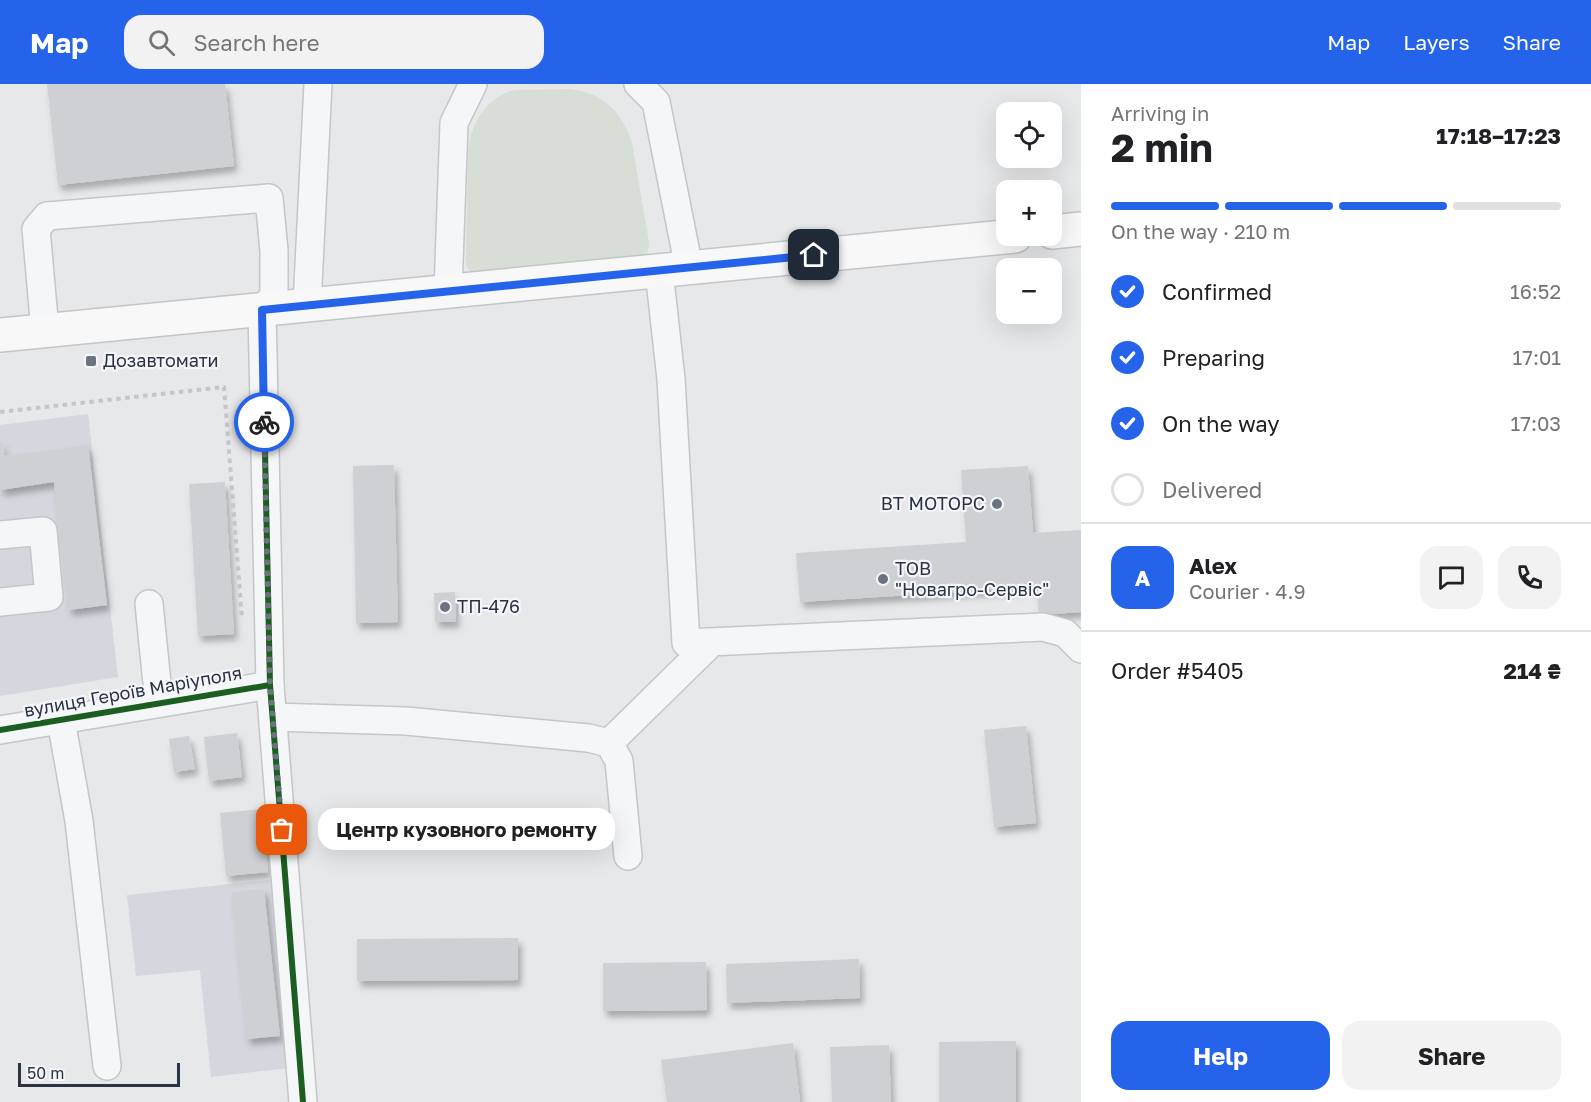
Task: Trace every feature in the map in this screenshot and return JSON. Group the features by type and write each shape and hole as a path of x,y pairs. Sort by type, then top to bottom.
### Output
{"main road":[{"path":"1062,231 1081,229"},
{"path":"0,335 996,238"}],"street":[{"path":"307,305 318,84"},
{"path":"448,291 454,123 473,84"},
{"path":"638,84 656,102 674,269 671,379 686,644 1043,627 1065,633 1081,648"},
{"path":"45,330 36,229 47,216 269,198 274,251 274,295 262,310 270,685 303,1102"},
{"path":"0,535 43,531 49,597 0,602"},
{"path":"149,603 159,703"},
{"path":"609,743 711,643"},
{"name":"вулиця Героїв Маріуполя","path":"0,730 270,685"},
{"path":"273,717 406,721 588,738 609,743 619,761 628,856"},
{"path":"61,720 79,821 107,1066"}],"path":[{"path":"0,412 224,387 243,630"}],"shaded area":[{"path":"569,89 592,94 601,99 617,113 628,132 632,143 649,243 647,256 470,273 466,265 468,151 477,121 489,105 506,93 516,90"},
{"path":"88,414 118,677 0,696 0,425"},
{"path":"278,879 298,1067 211,1077 200,970 136,976 127,895"}],"building":[{"path":"47,84 225,84 234,166 58,185"},
{"path":"0,441 2,441 4,456 88,445 107,605 69,610 54,482 0,490"},
{"path":"394,465 398,622 356,623 353,466"},
{"path":"1028,466 1033,533 1081,530 1081,612 1039,615 1037,587 800,602 796,553 966,542 961,470"},
{"path":"225,482 234,634 198,636 189,484"},
{"name":"ТП-476","path":"455,592 456,622 435,622 434,593"},
{"path":"1026,726 1036,823 994,827 984,730"},
{"path":"237,733 242,777 209,781 204,737"},
{"path":"189,736 195,769 174,772 169,739"},
{"path":"262,809 268,872 226,876 220,813"},
{"path":"264,889 280,1036 247,1039 232,892"},
{"path":"518,938 518,980 357,981 357,939"},
{"path":"859,959 860,998 727,1003 726,964"},
{"path":"706,962 707,1010 603,1011 603,963"},
{"path":"1016,1041 1016,1102 939,1102 939,1042"},
{"path":"793,1043 800,1102 667,1102 661,1060"},
{"path":"889,1045 891,1102 832,1102 830,1047"}],"cycle path":[{"path":"262,310 270,685 303,1102"},
{"path":"0,730 270,685"}],"way so far":[{"path":"264,422 270,685 282,830"}],"place":[{"name":"Дозавтомати","path":"91,361"},
{"name":"ВТ МОТОРС","path":"997,504"},
{"name":"ТОВ \"Новагро-Сервіс\"","path":"883,579"},
{"name":"ТП-476","path":"445,607"},
{"name":"Центр кузовного ремонту","path":"282,830"}],"route":[{"path":"264,422 262,310 814,255"}]}
